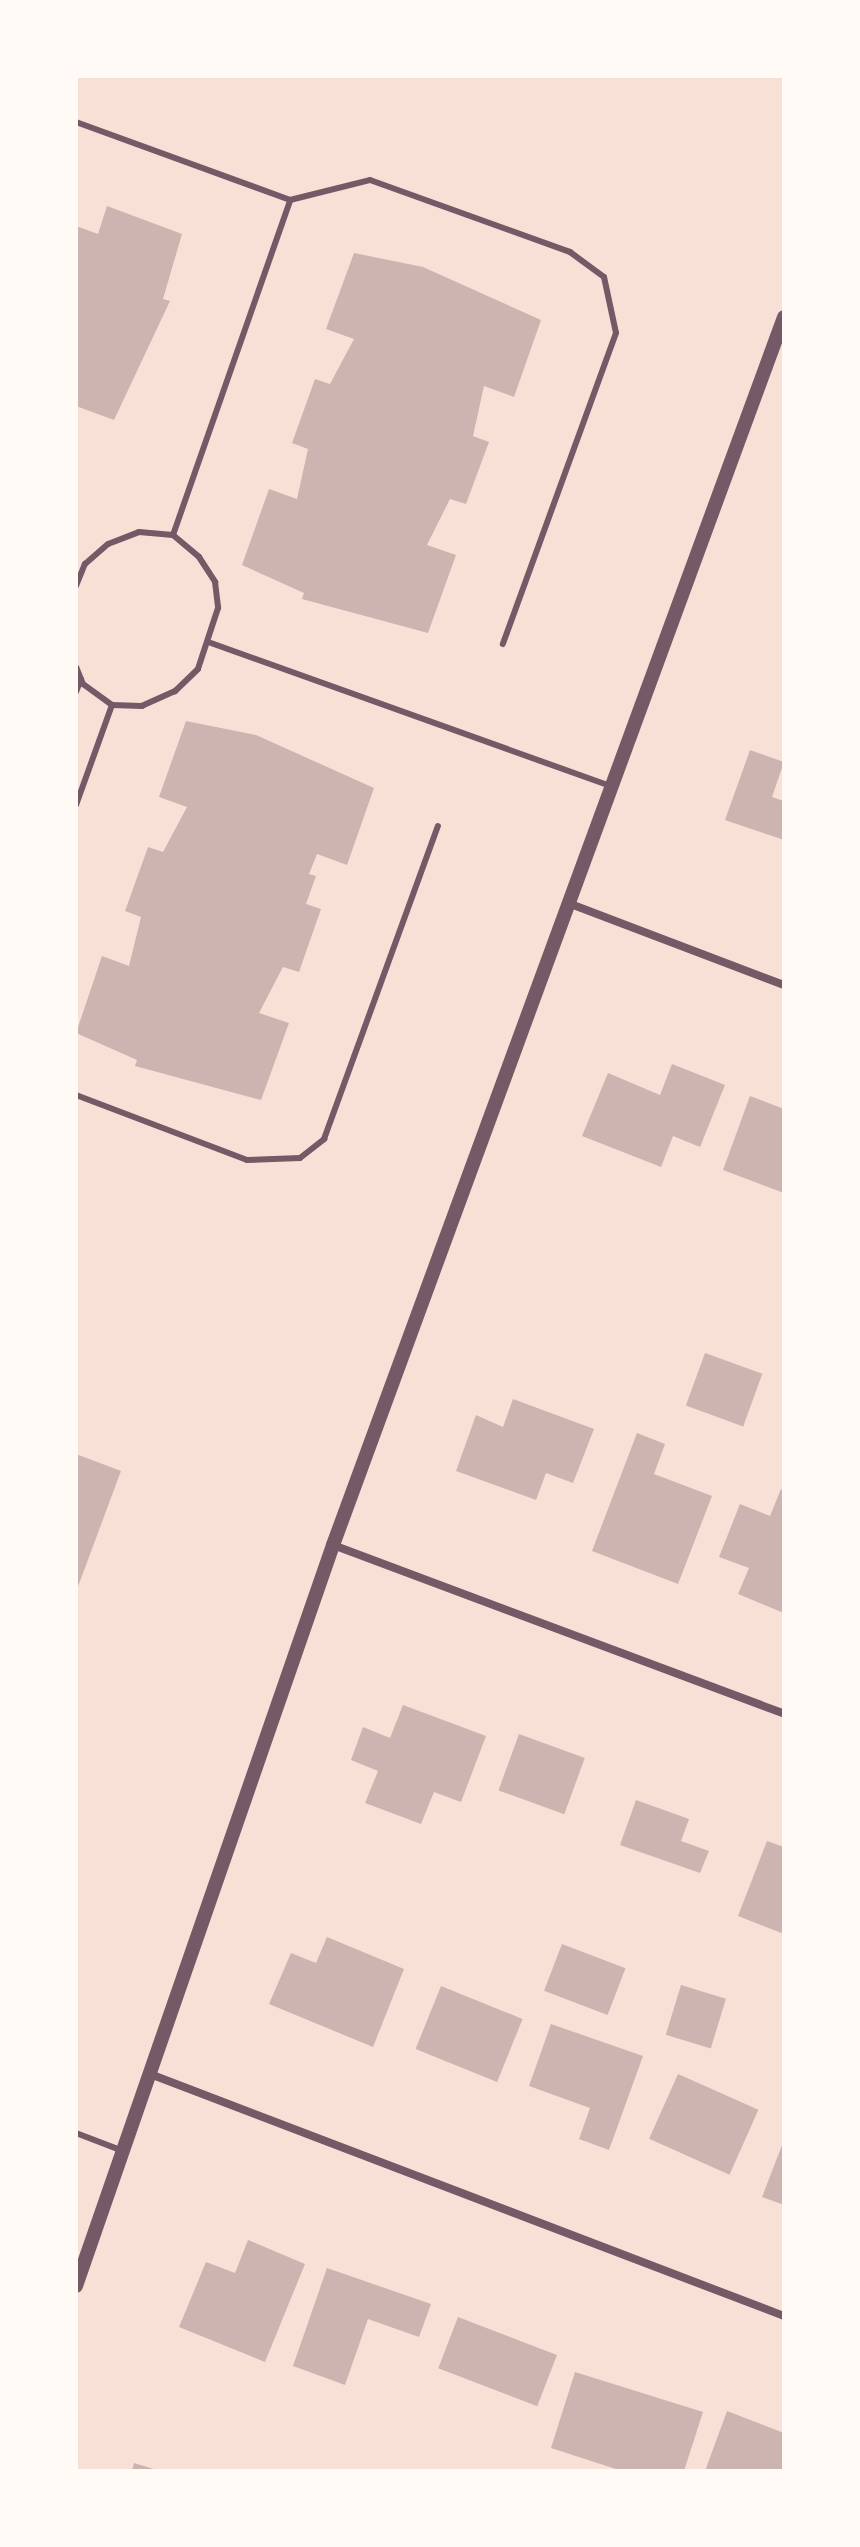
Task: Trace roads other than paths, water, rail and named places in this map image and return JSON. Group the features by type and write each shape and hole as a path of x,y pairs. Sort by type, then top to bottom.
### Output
{"street":[{"path":"76,2286 333,1545 784,317"},
{"path":"568,903 784,985"},
{"path":"333,1545 784,1714"},
{"path":"150,2074 784,2316"}],"lane":[{"path":"76,122 290,200 370,180 570,252 604,277 616,333 503,644"},
{"path":"173,535 290,200"},
{"path":"76,586 85,564 108,544 139,532 173,535 215,582 211,643 175,691 142,706 112,705 81,679 76,667"},
{"path":"211,643 612,786"},
{"path":"76,692 81,679"},
{"path":"76,805 112,705"},
{"path":"76,1095 247,1160 300,1158 324,1139 438,826"},
{"path":"76,2133 123,2151"}]}
